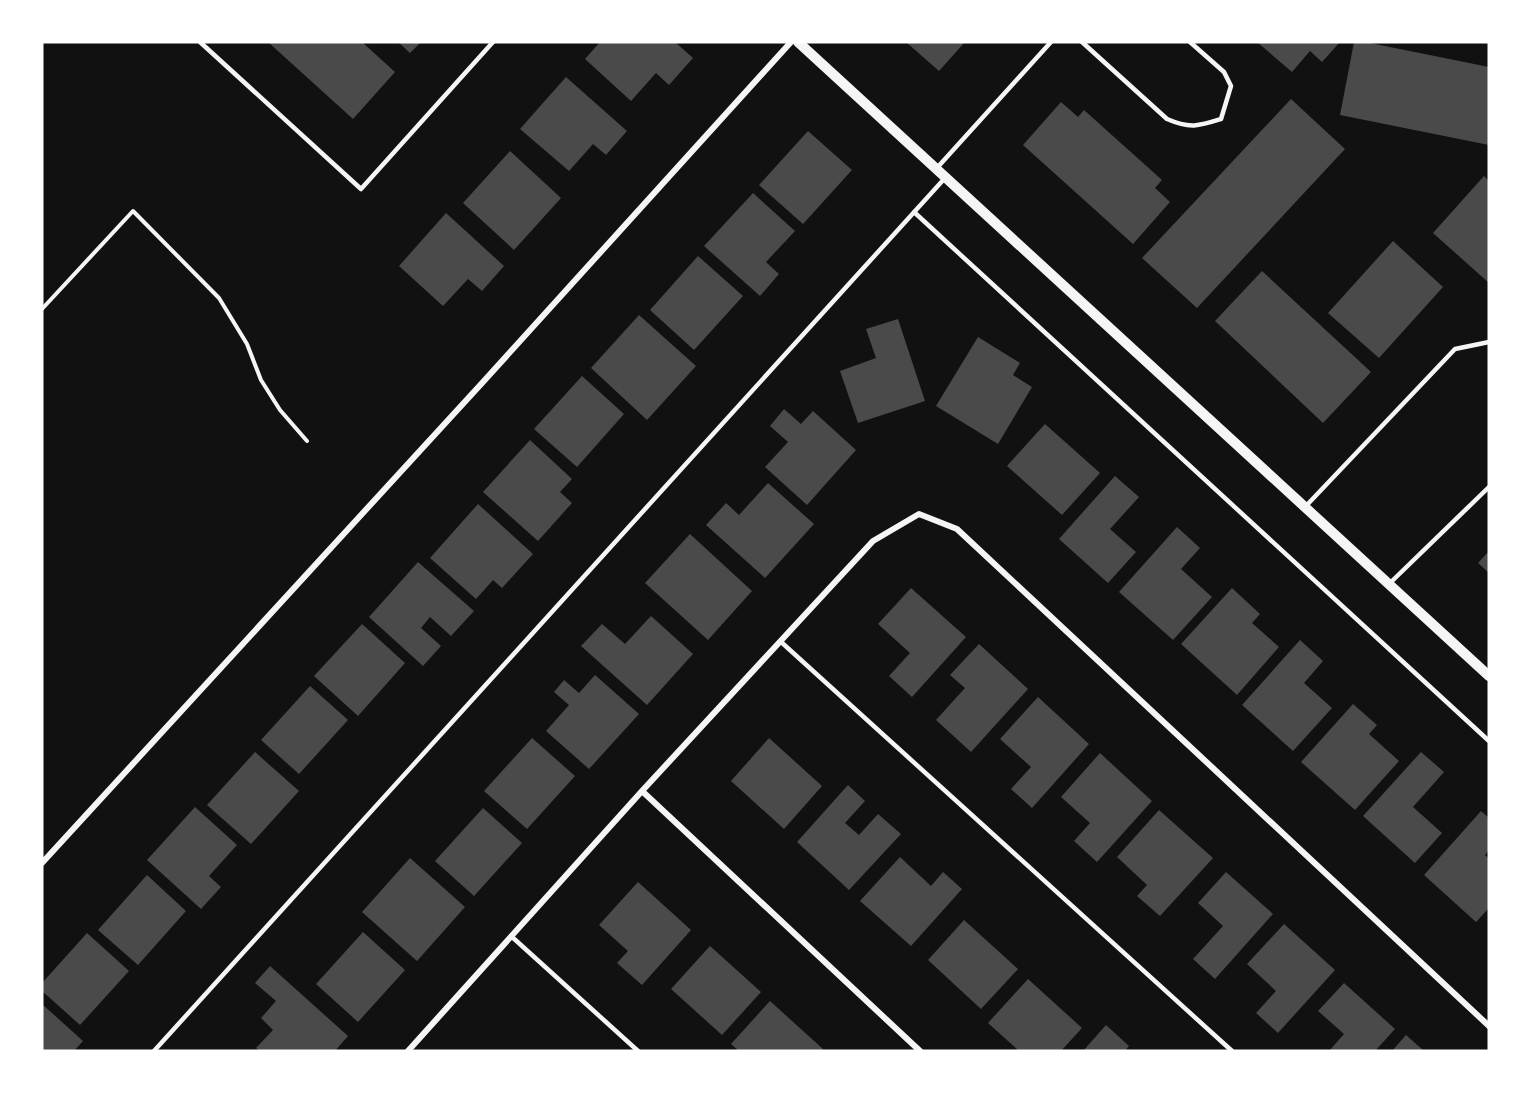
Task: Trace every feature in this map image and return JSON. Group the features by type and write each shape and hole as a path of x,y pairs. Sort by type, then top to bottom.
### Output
{"street":[{"path":"42,863 791,42"},
{"path":"798,42 1489,676"},
{"path":"408,1051 642,791 873,541 919,514 957,530 1489,1026"},
{"path":"642,791 920,1051"}],"lane":[{"path":"200,42 362,189 493,42"},
{"path":"936,169 1051,42"},
{"path":"1082,42 1167,119 1183,126 1199,126 1221,119 1231,86 1224,72 1190,42"},
{"path":"154,1051 945,177"},
{"path":"914,212 1489,741"},
{"path":"1305,507 1455,349 1489,342"},
{"path":"1389,584 1489,487"},
{"path":"780,641 1232,1051"},
{"path":"511,936 638,1051"}],"path":[{"path":"42,309 132,211 219,298 247,344 261,380 280,410 307,441"}],"building":[{"path":"268,42 362,42 395,72 353,119"},
{"path":"398,42 421,42 410,53"},
{"path":"600,42 675,42 693,58 669,85 656,73 631,101 585,59"},
{"path":"906,42 965,42 939,71"},
{"path":"1257,42 1340,42 1322,62 1310,51 1292,72"},
{"path":"1354,42 1365,42 1489,67 1489,145 1340,115"},
{"path":"566,77 627,131 606,155 593,144 569,171 520,129"},
{"path":"1291,99 1345,149 1197,308 1142,258"},
{"path":"1061,102 1078,117 1084,110 1162,180 1155,188 1170,202 1133,244 1023,145"},
{"path":"808,131 852,170 803,224 759,185"},
{"path":"510,151 561,198 514,250 463,203"},
{"path":"1484,176 1489,181 1489,283 1433,233"},
{"path":"753,193 795,231 766,262 779,274 760,296 704,246"},
{"path":"446,213 504,266 482,291 468,279 443,306 399,266"},
{"path":"1393,241 1443,287 1379,358 1328,313"},
{"path":"698,256 743,296 694,350 650,310"},
{"path":"1262,271 1371,372 1323,423 1215,321"},
{"path":"639,315 696,366 647,420 591,368"},
{"path":"898,319 925,401 858,423 840,371 876,358 866,329"},
{"path":"978,337 1020,363 1013,375 1032,387 998,444 936,406"},
{"path":"582,376 624,414 577,467 534,429"},
{"path":"784,409 801,424 813,411 856,450 807,505 765,467 788,442 770,426"},
{"path":"1045,424 1100,473 1062,515 1007,466"},
{"path":"530,440 572,479 560,492 572,503 538,541 483,492"},
{"path":"1115,476 1139,497 1110,529 1136,552 1108,583 1059,539"},
{"path":"768,483 814,524 765,578 706,525 726,503 739,515"},
{"path":"478,504 533,554 502,588 493,580 476,599 430,558"},
{"path":"1177,527 1200,548 1181,569 1212,597 1173,640 1119,592"},
{"path":"690,534 752,591 708,640 645,583"},
{"path":"1489,551 1489,573 1478,563"},
{"path":"418,562 474,611 451,636 430,617 421,628 441,646 423,666 369,617"},
{"path":"911,588 966,637 912,697 889,676 910,653 878,624"},
{"path":"1232,588 1260,614 1252,623 1279,647 1237,695 1181,644"},
{"path":"651,616 693,654 647,705 581,646 602,624 625,644"},
{"path":"362,624 405,663 358,716 314,676"},
{"path":"1300,640 1323,661 1304,683 1332,708 1293,751 1242,705"},
{"path":"979,644 1028,689 971,752 936,720 965,688 950,675"},
{"path":"595,675 639,714 589,769 546,731 569,705 554,692 564,680 579,693"},
{"path":"310,686 348,720 299,774 261,740"},
{"path":"1038,697 1089,744 1032,808 1011,789 1031,767 1000,739"},
{"path":"1353,704 1377,725 1369,734 1399,761 1355,810 1301,762"},
{"path":"532,738 575,776 527,829 484,791"},
{"path":"769,738 822,786 784,829 731,781"},
{"path":"255,752 299,791 251,844 207,805"},
{"path":"1421,752 1444,772 1413,807 1442,833 1415,863 1363,816"},
{"path":"1100,753 1152,801 1097,862 1074,841 1090,823 1061,797"},
{"path":"848,785 865,801 845,823 859,835 878,814 901,834 849,890 797,842"},
{"path":"195,807 237,845 209,876 221,887 201,909 147,860"},
{"path":"483,808 522,843 474,896 435,861"},
{"path":"1159,810 1213,858 1160,916 1137,896 1147,885 1117,857"},
{"path":"1481,811 1489,818 1489,850 1485,855 1489,859 1489,908 1476,922 1424,875"},
{"path":"900,857 931,886 943,872 962,889 911,946 860,901"},
{"path":"410,858 465,907 417,961 362,912"},
{"path":"1226,872 1273,914 1215,979 1193,959 1223,926 1198,903"},
{"path":"147,875 186,911 138,965 98,930"},
{"path":"638,882 691,930 642,985 617,963 628,951 599,925"},
{"path":"964,920 1018,969 981,1009 928,960"},
{"path":"1284,924 1335,970 1278,1033 1256,1013 1276,991 1247,964"},
{"path":"363,932 405,970 358,1022 316,984"},
{"path":"87,933 129,971 80,1025 42,991 42,983"},
{"path":"710,946 761,992 722,1035 671,989"},
{"path":"270,966 348,1036 335,1051 260,1051 256,1048 273,1030 261,1018 276,1001 255,983"},
{"path":"1028,979 1082,1028 1061,1051 1019,1051 988,1023"},
{"path":"1344,983 1395,1029 1375,1051 1329,1051 1344,1034 1318,1011"},
{"path":"770,1001 823,1049 821,1051 739,1051 731,1044"},
{"path":"42,1004 83,1041 74,1051 42,1050"},
{"path":"1106,1025 1129,1046 1125,1051 1083,1051"},
{"path":"1406,1035 1424,1051 1392,1051"}]}
